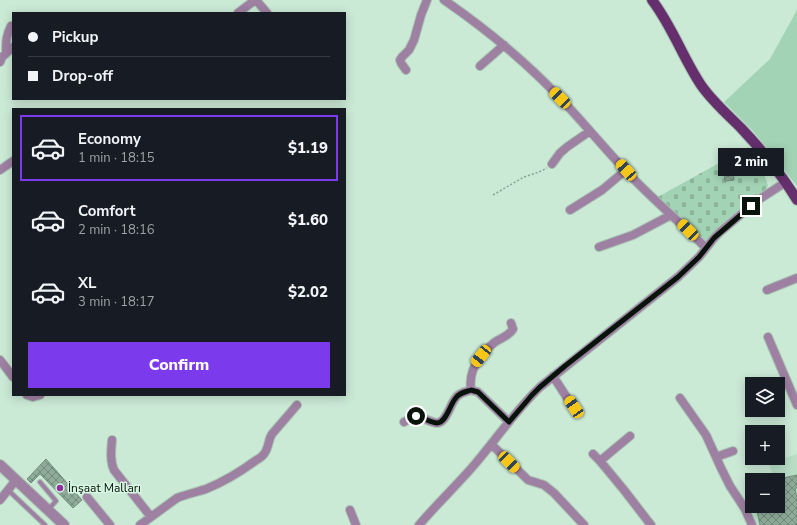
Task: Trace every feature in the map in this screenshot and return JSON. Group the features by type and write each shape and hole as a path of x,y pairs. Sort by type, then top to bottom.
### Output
{"main road":[{"path":"652,0 669,27 701,85 711,98 768,158 797,200"}],"street":[{"path":"239,12 256,0 267,12"},
{"path":"406,70 400,63 400,60 409,50 414,40 421,14 427,0"},
{"path":"444,0 472,19 504,45 538,76 649,195 706,248"},
{"path":"0,62 2,57 10,49 6,38 11,26"},
{"path":"480,66 504,45"},
{"path":"552,164 560,153 590,131"},
{"path":"0,170 12,162"},
{"path":"570,210 602,190 626,170"},
{"path":"419,525 454,488 532,395 553,376 678,277 692,264 720,232 744,211 786,182"},
{"path":"600,247 633,235 671,215"},
{"path":"767,290 797,278"},
{"path":"471,390 470,381 475,364 493,343 511,333 513,329 511,323"},
{"path":"768,337 797,404"},
{"path":"0,360 12,376"},
{"path":"553,376 574,407"},
{"path":"404,422 416,416 436,423 441,422 445,418 455,398 459,394 471,390 478,392 509,422"},
{"path":"680,398 706,435 730,486 745,509 752,525"},
{"path":"140,525 177,498 214,485 244,469 263,456 268,447 272,434 297,405"},
{"path":"600,461 630,436"},
{"path":"112,440 111,465 151,517"},
{"path":"491,444 528,480 544,485 554,492 581,524"},
{"path":"716,457 733,451"},
{"path":"593,454 624,490 651,525"},
{"path":"0,465 64,525"},
{"path":"0,500 16,480"},
{"path":"87,498 110,525"},
{"path":"350,510 356,525"}],"lane":[{"path":"745,173 768,158"},
{"path":"40,482 56,500 48,510"},
{"path":"8,490 45,525"}],"path":[{"path":"493,194 524,177 547,168 552,164"}],"shaded area":[{"path":"797,454 797,525 756,525 753,513 785,513 785,473 772,473 770,465 785,465 785,458"}],"green space":[{"path":"797,10 797,186 753,131 724,102 770,59"},
{"path":"748,147 762,171 768,186 765,191 705,241 656,198"}],"building":[{"path":"733,171 734,180 725,181 724,172"},
{"path":"46,459 82,500 73,508 40,474 31,483 27,479"},
{"path":"797,475 797,488 795,488 797,499 797,525 760,525 757,513 785,513 785,478"}],"place":[{"name":"İnşaat Malları","path":"60,488"}],"route":[{"path":"416,416 436,423 441,422 445,418 455,398 459,394 471,390 478,392 509,422 540,387 678,277 699,257 720,232 751,206"}]}
